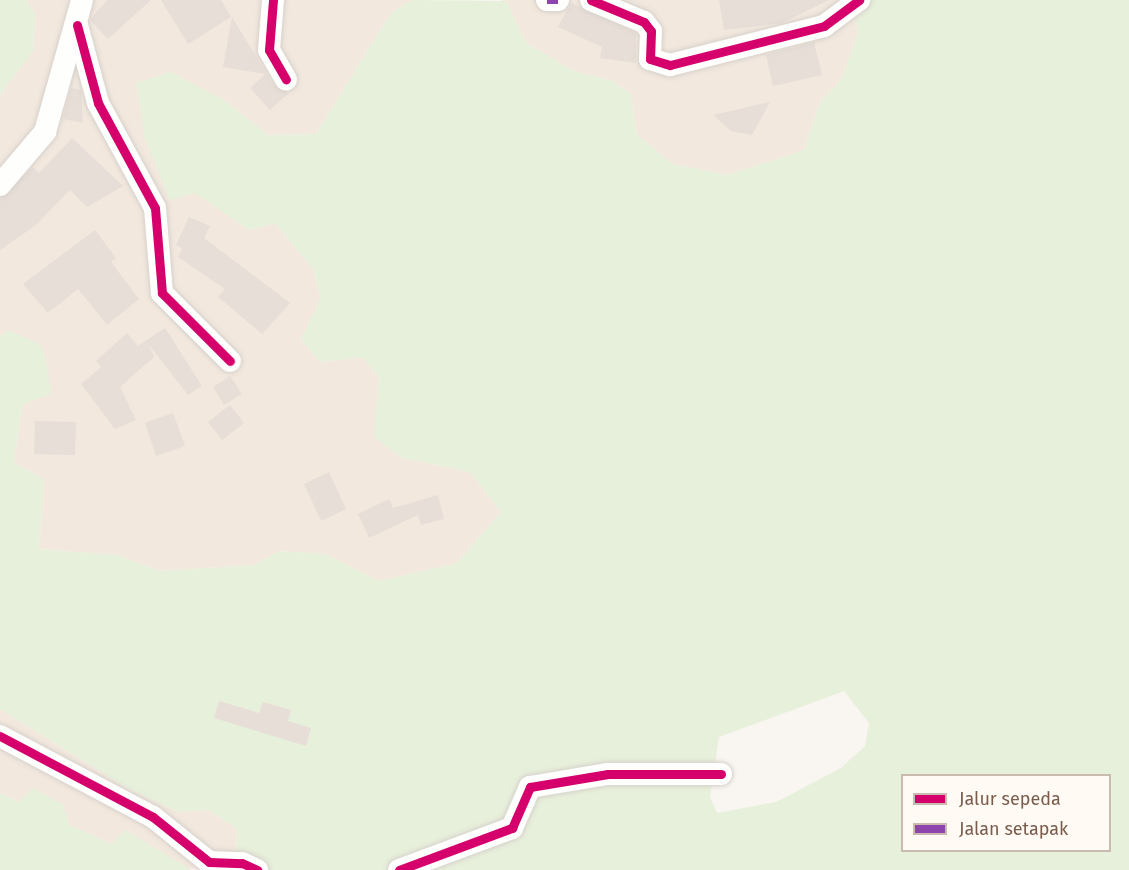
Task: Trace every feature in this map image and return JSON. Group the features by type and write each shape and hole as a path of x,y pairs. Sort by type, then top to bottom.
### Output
{"street":[{"path":"0,185 45,132 77,26 82,0"},
{"path":"273,0 268,50 286,79"},
{"path":"547,0 558,0"},
{"path":"591,0 644,22 651,32 650,59 670,65 824,26 860,0"},
{"path":"77,26 98,103 155,208 162,293 230,361"},
{"path":"0,736 153,817 209,862 242,863 257,870"},
{"path":"399,870 512,828 530,787 608,774 721,774"}],"shaded area":[{"path":"26,0 412,0 391,13 316,134 268,135 224,100 195,192 249,230 275,223 313,269 321,298 301,339 320,362 362,357 379,377 375,437 402,458 470,472 501,512 457,563 379,581 326,554 279,551 254,565 159,571 118,555 39,549 44,479 14,462 22,405 10,330 0,336 0,95 33,50 35,14"},
{"path":"502,0 852,0 858,33 841,80 820,102 804,150 727,175 673,164 636,134 631,94 613,81 574,71 526,43"},
{"path":"0,709 129,789 179,812 208,810 237,829 236,849 221,870 181,868 126,830 111,844 0,793"}],"green space":[{"path":"0,0 26,0 35,13 33,51 0,95"},
{"path":"412,0 506,1 526,43 574,71 613,81 631,94 636,134 673,164 727,175 804,150 820,102 841,80 858,33 852,0 1129,0 1129,870 221,870 236,849 237,829 208,810 179,812 129,789 0,709 0,336 9,330 41,345 48,369 51,394 22,405 14,462 44,479 39,549 118,555 159,571 254,565 279,551 326,554 379,581 457,563 501,512 470,472 402,458 374,437 379,377 362,357 320,362 301,339 321,298 313,269 275,223 249,230 195,193 170,200 145,139 136,83 171,72 224,100 268,135 316,134 391,13","holes":["844,691 869,723 865,746 841,768 776,802 717,813 710,797 719,737"]},
{"path":"33,788 64,805 68,824 111,844 126,830 191,870 0,870 0,793 19,802"}],"building":[{"path":"107,0 151,0 108,39 90,20"},
{"path":"161,0 221,0 231,17 188,44"},
{"path":"719,0 829,0 782,23 724,30"},
{"path":"571,3 636,33 636,63 600,58 602,47 558,27"},
{"path":"232,17 274,86 289,93 270,110 250,88 265,74 223,67"},
{"path":"814,42 822,75 773,86 766,55"},
{"path":"71,88 81,90 83,123 63,119"},
{"path":"770,102 752,135 731,131 713,115"},
{"path":"72,138 123,186 87,207 70,190 36,225 0,250 0,198 33,167 39,173"},
{"path":"189,217 210,226 204,238 290,303 262,334 218,297 225,289 178,257 182,248 176,245"},
{"path":"95,230 116,258 111,262 139,299 107,325 78,289 48,313 23,284"},
{"path":"165,328 202,386 188,395 149,345 154,357 120,387 136,420 115,429 81,384 101,367 96,361 127,333 138,346"},
{"path":"230,376 242,394 224,405 213,387"},
{"path":"230,405 244,423 222,440 208,422"},
{"path":"173,413 185,446 156,456 145,423"},
{"path":"35,421 76,422 75,455 34,454"},
{"path":"329,472 346,509 321,521 304,484"},
{"path":"438,495 444,519 421,525 418,515 369,538 358,514 389,499 393,508"},
{"path":"219,701 259,713 263,702 291,710 288,721 311,728 306,746 214,718"}],"marked path":[{"path":"547,0 558,0"}],"cycle path":[{"path":"273,0 269,50 286,79"},
{"path":"591,0 644,22 651,31 650,59 670,65 824,26 859,0"},
{"path":"77,25 98,103 155,208 162,293 230,361"},
{"path":"0,736 153,817 209,862 242,863 257,870"},
{"path":"399,870 512,828 530,787 608,774 721,774"}]}
